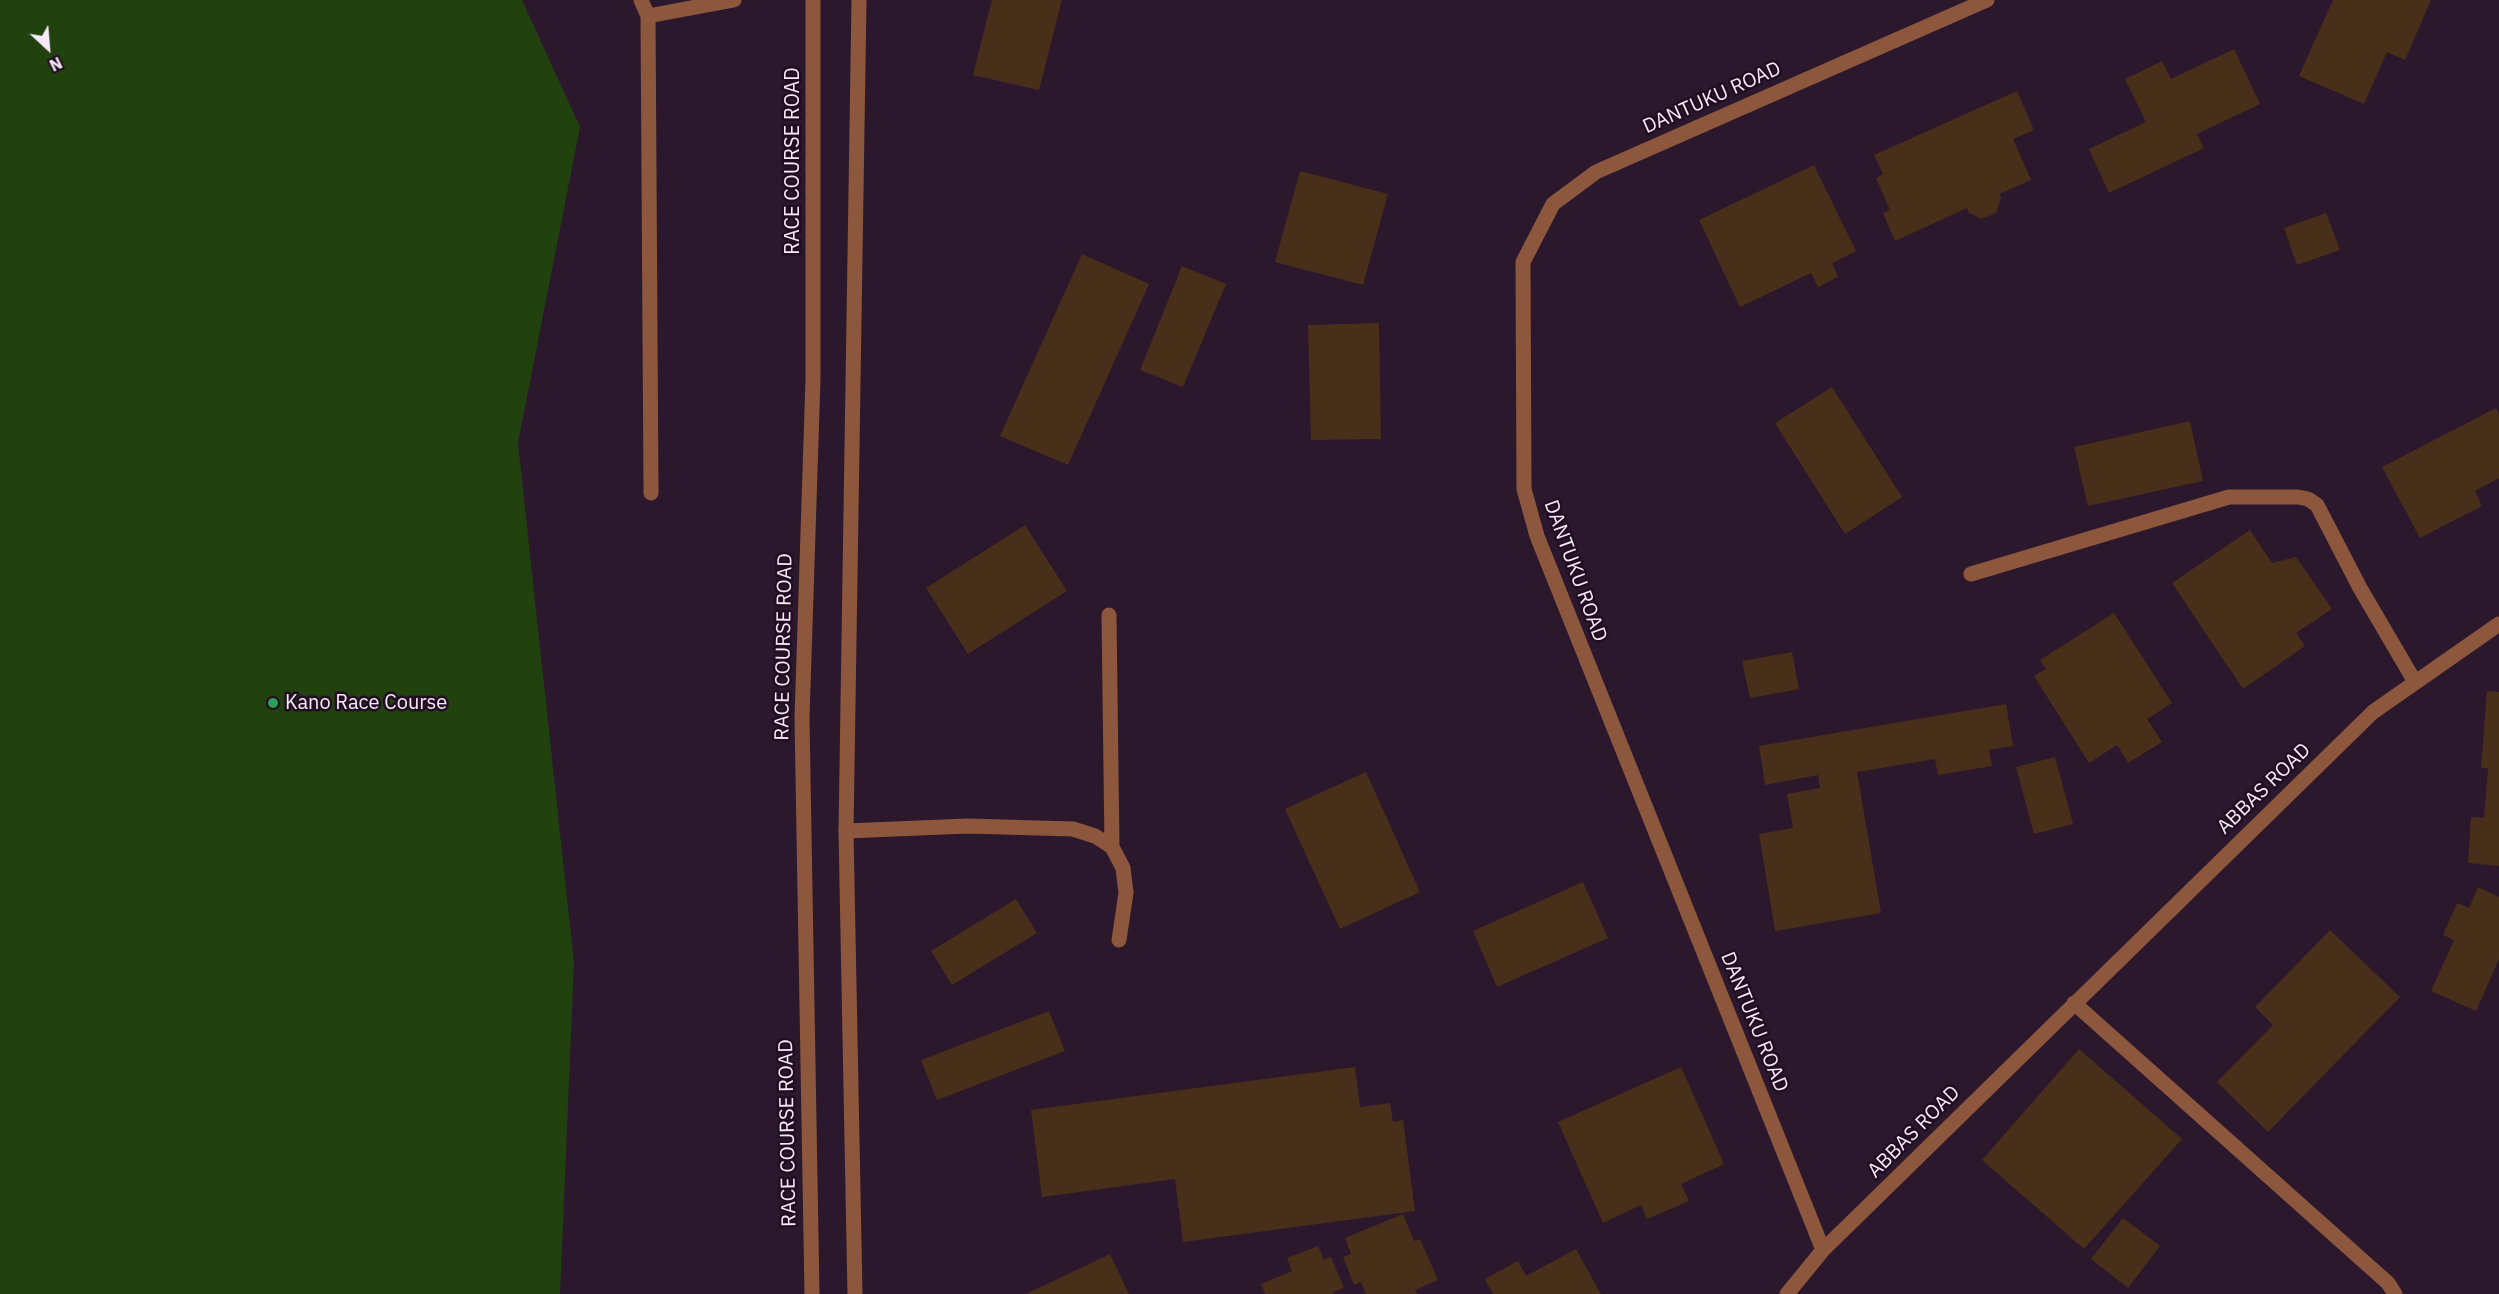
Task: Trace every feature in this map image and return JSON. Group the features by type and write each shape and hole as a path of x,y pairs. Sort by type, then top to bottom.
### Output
{"street":[{"path":"641,0 648,16 651,493"},
{"path":"648,16 734,0"},
{"name":"RACE COURSE ROAD","path":"812,1294 802,718 813,379 813,0"},
{"path":"855,1294 846,831 859,0"},
{"name":"DANTUKU ROAD","path":"1823,1250 1537,536 1524,489 1523,262 1553,204 1596,172 1987,0"},
{"path":"1971,574 2229,497 2298,496 2317,505 2360,588 2415,682"},
{"path":"1108,615 1112,847 1123,868 1126,893 1119,939"},
{"name":"ABBAS ROAD","path":"1787,1294 1823,1250 2373,712 2499,624"},
{"path":"846,831 968,826 1073,829 1095,836 1112,847"},
{"path":"2074,1003 2388,1283 2395,1294"}],"green space":[{"name":"Kano Race Course","path":"0,0 522,0 580,127 518,443 574,963 560,1294 0,1294"}],"building":[{"path":"992,0 1062,0 1039,90 973,75"},
{"path":"2333,0 2431,0 2405,60 2387,52 2364,104 2299,76"},
{"path":"2234,49 2260,104 2197,134 2204,148 2109,193 2089,149 2146,122 2125,79 2162,61 2171,79"},
{"path":"2017,91 2034,130 2013,139 2031,180 1999,194 2001,198 1996,213 1982,219 1969,213 1967,208 1895,241 1883,213 1890,210 1876,178 1883,174 1874,155"},
{"path":"1814,165 1856,251 1832,263 1838,277 1818,287 1811,273 1740,307 1699,220"},
{"path":"1300,171 1388,194 1363,285 1275,262"},
{"path":"2326,213 2340,250 2297,265 2284,228"},
{"path":"1082,254 1149,284 1068,465 1000,436"},
{"path":"1182,266 1226,284 1183,387 1140,370"},
{"path":"1379,323 1381,439 1311,440 1308,325"},
{"path":"1832,387 1902,497 1845,534 1775,423"},
{"path":"2496,408 2499,414 2499,478 2475,491 2482,506 2420,538 2382,467"},
{"path":"2190,421 2203,481 2088,506 2074,447"},
{"path":"1025,525 1067,591 968,654 926,588"},
{"path":"2250,530 2272,563 2296,557 2332,609 2296,633 2305,646 2243,689 2172,583"},
{"path":"2114,613 2172,703 2147,719 2162,742 2128,763 2117,745 2089,763 2034,676 2046,669 2040,660"},
{"path":"1792,652 1799,689 1750,698 1742,661"},
{"path":"2487,691 2499,692 2499,866 2468,863 2471,817 2484,818 2488,768 2481,768"},
{"path":"2006,704 2013,746 1989,750 1992,766 1938,775 1935,759 1857,772 1881,913 1775,931 1759,834 1793,828 1787,794 1820,788 1818,775 1765,785 1759,746"},
{"path":"2055,757 2073,824 2034,834 2016,767"},
{"path":"1366,772 1420,892 1340,929 1285,809"},
{"path":"1583,882 1608,938 1497,987 1473,931"},
{"path":"2478,887 2499,897 2499,959 2476,1011 2431,991 2454,940 2443,935 2457,903 2469,908"},
{"path":"1016,899 1037,933 952,985 931,951"},
{"path":"2330,930 2400,997 2268,1132 2217,1082 2273,1025 2255,1007"},
{"path":"1049,1011 1065,1051 937,1100 921,1060"},
{"path":"2079,1049 2182,1139 2084,1249 1982,1160"},
{"path":"1355,1067 1360,1107 1390,1103 1393,1122 1403,1120 1415,1211 1183,1242 1175,1179 1042,1197 1031,1110"},
{"path":"1681,1067 1724,1164 1681,1184 1689,1201 1647,1219 1641,1205 1603,1223 1558,1122"},
{"path":"1403,1214 1414,1241 1420,1239 1438,1280 1415,1290 1417,1294 1366,1294 1361,1282 1354,1285 1343,1257 1351,1254 1345,1238"},
{"path":"2123,1218 2160,1246 2128,1288 2091,1259"},
{"path":"1318,1246 1324,1260 1331,1257 1344,1288 1333,1292 1334,1294 1265,1294 1261,1284 1292,1271 1287,1258"},
{"path":"1576,1249 1601,1294 1493,1294 1485,1279 1518,1261 1526,1276"},
{"path":"1110,1254 1129,1294 1026,1294"}],"place":[{"name":"Kano Race Course","path":"273,703"}]}
